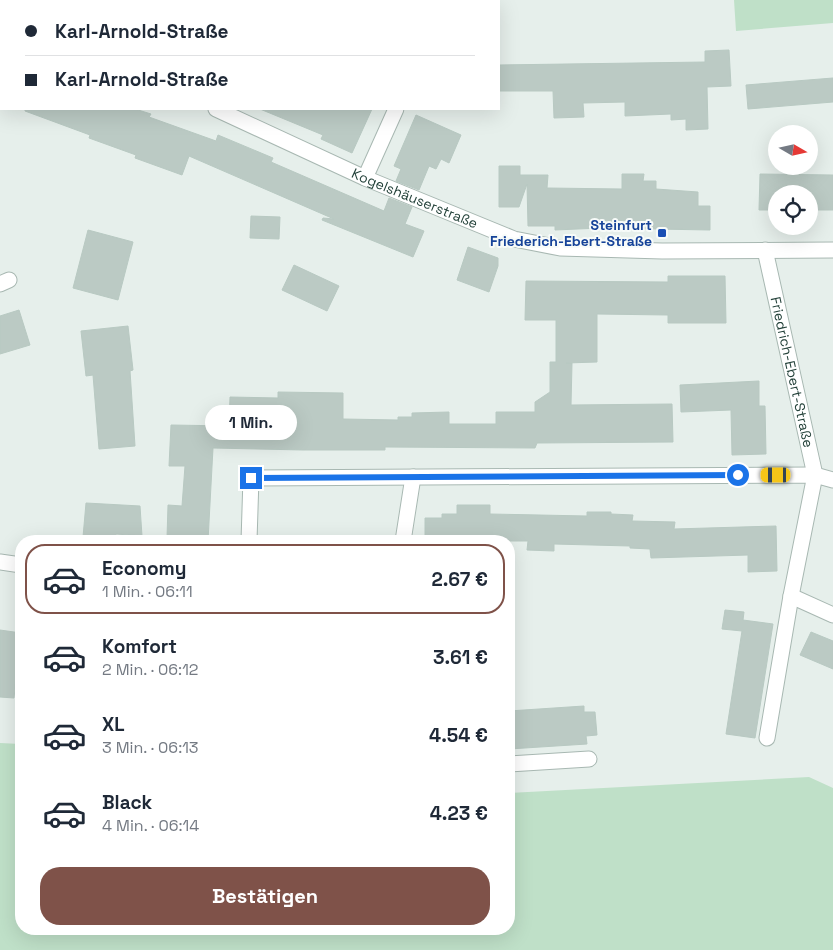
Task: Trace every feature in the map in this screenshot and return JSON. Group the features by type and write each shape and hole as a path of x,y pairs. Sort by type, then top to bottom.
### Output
{"street":[{"name":"Kogelshäuserstraße","path":"218,110 365,178 514,239 560,248 662,251 833,250"},
{"path":"365,178 396,110"},
{"name":"Friedrich-Ebert-Straße","path":"765,250 815,475"},
{"path":"768,738 791,596 815,475"},
{"path":"249,535 251,478 815,475 833,480"},
{"path":"404,535 413,477"},
{"path":"0,562 15,564"},
{"path":"791,596 833,615"},
{"path":"515,764 590,759"}],"green space":[{"path":"734,0 833,0 833,23 736,31"},
{"path":"0,743 15,744 15,935 515,935 515,793 809,777 833,788 833,950 0,950"}],"building":[{"path":"729,50 731,86 707,87 708,129 686,130 686,119 671,120 671,114 625,116 625,102 583,103 584,117 554,118 553,91 500,91 500,65 705,62 705,51"},
{"path":"833,78 833,102 748,109 746,85"},
{"path":"138,110 151,114 149,117 216,141 218,135 273,158 271,162 384,211 389,198 412,207 405,224 424,231 413,257 322,220 323,218 334,219 189,156 182,175 135,158 136,155 89,138 90,135 25,111"},
{"path":"262,110 372,110 352,153 321,139 323,135"},
{"path":"416,115 461,135 449,163 441,159 436,169 429,166 419,190 396,181 401,169 394,166"},
{"path":"499,166 520,166 520,175 548,175 547,188 622,189 622,174 644,174 643,181 656,181 656,189 698,192 698,206 710,206 710,230 601,228 555,230 555,226 528,226 527,184 519,207 499,207"},
{"path":"760,174 833,175 833,210 818,210 818,185 768,185 768,210 759,210"},
{"path":"251,216 280,217 279,239 250,238"},
{"path":"88,230 133,242 118,300 73,288"},
{"path":"468,247 498,258 498,266 489,292 457,280"},
{"path":"294,265 339,286 327,311 282,290"},
{"path":"668,276 725,276 726,323 668,323 668,315 597,314 597,362 566,363 572,363 571,405 672,404 673,442 537,443 535,448 385,447 385,450 213,448 208,535 167,535 168,505 182,506 185,466 169,466 171,425 229,426 230,397 278,398 278,392 343,393 343,419 398,420 398,417 412,417 412,413 449,412 449,424 496,424 496,412 535,412 535,402 550,392 550,362 556,362 556,320 525,320 526,281 668,282"},
{"path":"19,310 30,345 0,354 0,316"},
{"path":"128,326 133,370 130,371 135,446 99,449 93,375 86,376 81,331"},
{"path":"759,381 759,406 765,406 766,454 732,455 731,410 681,412 680,385"},
{"path":"86,503 140,506 142,535 83,535"},
{"path":"457,505 490,505 490,514 587,516 587,512 611,512 611,514 633,515 632,521 675,522 674,529 776,526 777,571 748,572 748,555 651,558 650,549 630,548 630,546 554,544 554,551 527,550 528,541 515,541 515,535 425,535 425,518 442,518 442,514 457,514"},
{"path":"725,610 744,612 743,620 773,624 755,738 726,734 742,631 722,629"},
{"path":"0,630 15,632 15,689 14,698 0,697"},
{"path":"811,632 833,641 833,669 800,655"},
{"path":"584,706 584,712 595,712 597,735 586,736 587,744 515,749 515,711"}],"place":[{"name":"Steinfurt Friederich-Ebert-Straße","path":"662,233"}],"route":[{"path":"251,478 738,475"}]}
